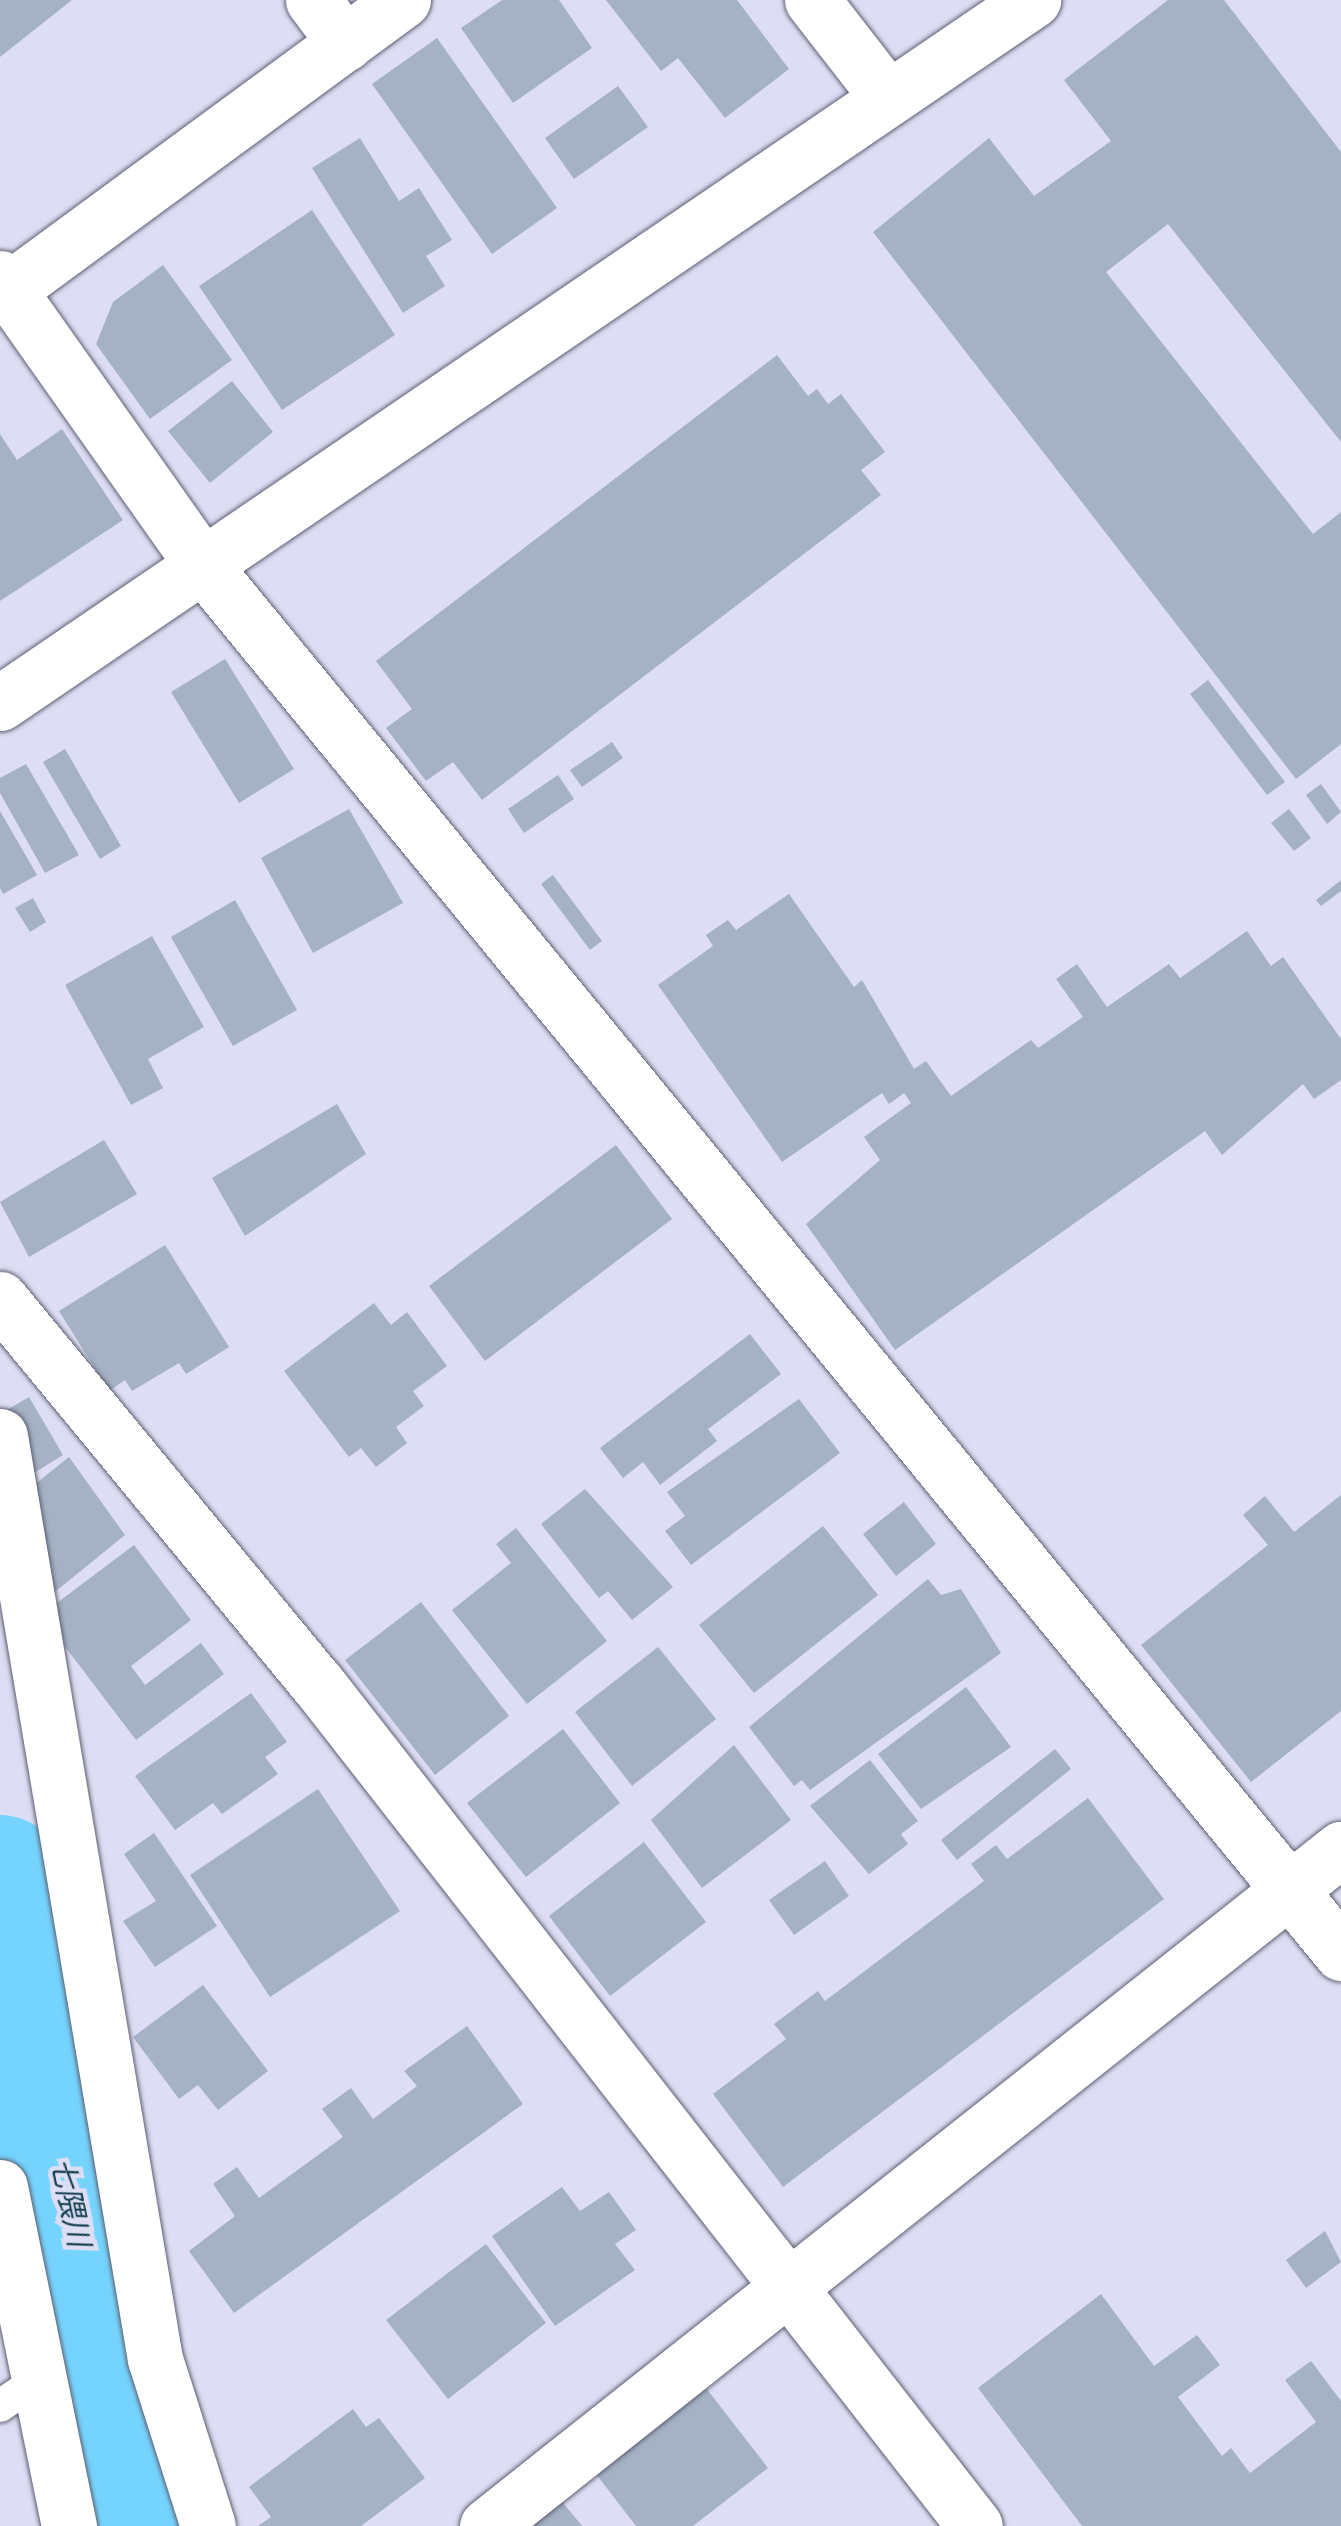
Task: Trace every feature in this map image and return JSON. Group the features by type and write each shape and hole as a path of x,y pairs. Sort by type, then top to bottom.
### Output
{"street":[{"path":"313,0 345,43"},
{"path":"403,0 3,288 201,563 1341,1953"},
{"path":"812,0 888,98"},
{"path":"0,703 1033,0"},
{"path":"0,1299 317,1683 976,2526"},
{"path":"0,1436 155,2358 208,2526"},
{"path":"487,2526 787,2284 1341,1849"},
{"path":"0,2187 20,2392 69,2526"}],"building":[{"path":"0,0 72,0 0,57"},
{"path":"502,0 559,0 592,48 513,103 461,28"},
{"path":"606,0 737,0 789,69 725,118 678,58 661,71"},
{"path":"1168,0 1224,0 1341,152 1341,442 1168,224 1106,272 1313,534 1341,512 1341,744 1296,779 873,232 989,138 1034,196 1111,141 1064,80"},
{"path":"437,38 557,208 492,254 372,84"},
{"path":"618,86 648,127 574,179 545,138"},
{"path":"360,138 399,201 419,188 452,240 426,256 445,286 403,313 312,168"},
{"path":"312,210 395,335 282,410 199,286"},
{"path":"163,265 232,360 150,419 96,344 113,302"},
{"path":"777,355 808,396 817,389 828,404 841,394 885,452 861,470 881,495 482,800 453,762 426,781 386,728 412,709 376,661"},
{"path":"232,381 273,432 210,483 168,431"},
{"path":"62,429 123,520 0,601 0,434 17,460"},
{"path":"225,659 294,769 239,803 171,692"},
{"path":"1208,680 1285,782 1267,795 1190,694"},
{"path":"612,742 623,758 582,787 570,770"},
{"path":"65,749 121,846 100,859 43,762"},
{"path":"26,764 79,855 45,873 0,793 0,778"},
{"path":"558,775 574,799 524,833 508,809"},
{"path":"1321,784 1341,812 1327,824 1306,795"},
{"path":"349,809 403,903 313,953 261,858"},
{"path":"1289,809 1311,838 1294,851 1271,823"},
{"path":"0,811 37,875 3,894 0,888"},
{"path":"553,875 602,941 590,950 541,884"},
{"path":"1341,880 1341,891 1321,906 1316,900"},
{"path":"789,894 854,987 862,980 914,1069 926,1061 951,1096 1031,1040 1038,1048 1083,1017 1056,979 1077,964 1107,1007 1169,964 1180,978 1247,931 1271,966 1283,957 1341,1039 1341,1080 1314,1099 1303,1084 1222,1155 1205,1131 895,1350 806,1224 880,1160 864,1137 911,1103 904,1093 889,1104 882,1093 782,1162 658,985 713,946 706,935 728,920 736,930"},
{"path":"33,898 46,922 30,932 15,908"},
{"path":"235,900 297,1010 233,1046 171,937"},
{"path":"152,936 204,1027 148,1059 163,1088 131,1105 65,985"},
{"path":"337,1104 366,1154 245,1236 212,1178"},
{"path":"104,1140 137,1194 29,1257 0,1202"},
{"path":"616,1145 672,1219 485,1361 429,1286"},
{"path":"165,1245 229,1347 186,1374 179,1363 132,1391 125,1380 109,1391 59,1311"},
{"path":"374,1303 391,1325 407,1312 447,1366 413,1391 424,1406 396,1427 407,1443 376,1467 361,1448 349,1457 284,1371"},
{"path":"750,1334 781,1374 708,1429 717,1441 660,1485 643,1462 623,1478 600,1448"},
{"path":"29,1397 63,1455 34,1473 0,1414"},
{"path":"799,1399 840,1453 691,1565 665,1531 685,1516 667,1492"},
{"path":"69,1457 125,1535 45,1600 19,1497"},
{"path":"585,1489 673,1587 632,1620 608,1591 599,1598 541,1524"},
{"path":"1341,1495 1341,1711 1251,1782 1141,1645 1268,1545 1243,1515 1265,1496 1294,1532"},
{"path":"904,1502 936,1544 896,1576 863,1534"},
{"path":"823,1526 878,1595 754,1693 699,1625"},
{"path":"516,1528 607,1641 527,1704 452,1610 511,1563 496,1544"},
{"path":"134,1545 191,1620 131,1666 145,1685 201,1643 224,1674 136,1740 41,1615"},
{"path":"928,1579 941,1595 961,1589 1001,1653 810,1790 802,1780 794,1786 749,1727"},
{"path":"421,1602 509,1716 435,1775 345,1660"},
{"path":"658,1647 716,1719 632,1786 575,1712"},
{"path":"966,1687 1011,1747 921,1809 878,1754"},
{"path":"251,1693 287,1742 265,1757 278,1774 222,1814 213,1803 175,1830 135,1776"},
{"path":"563,1729 620,1803 526,1877 467,1803"},
{"path":"734,1745 791,1820 702,1888 651,1820"},
{"path":"1055,1749 1071,1769 957,1860 941,1840"},
{"path":"870,1760 918,1821 901,1834 908,1844 869,1874 810,1806"},
{"path":"318,1789 400,1911 270,1997 190,1875"},
{"path":"1088,1798 1164,1899 783,2187 713,2094 786,2039 774,2024 818,1991 825,2001 984,1881 971,1864 996,1845 1007,1859"},
{"path":"154,1833 217,1926 155,1967 123,1921 156,1901 124,1854"},
{"path":"644,1842 706,1922 610,1996 549,1916"},
{"path":"825,1861 849,1896 794,1935 769,1900"},
{"path":"203,1985 268,2071 218,2110 198,2085 179,2099 133,2037"},
{"path":"467,2026 523,2104 234,2313 189,2251 235,2216 213,2184 237,2167 259,2198 343,2137 322,2109 351,2088 373,2119 417,2086 404,2071"},
{"path":"562,2187 580,2211 609,2192 636,2230 615,2244 635,2270 555,2326 492,2236"},
{"path":"1325,2231 1341,2262 1306,2288 1286,2260"},
{"path":"486,2244 546,2323 448,2399 386,2320"},
{"path":"1101,2294 1154,2366 1197,2335 1220,2365 1178,2397 1222,2456 1231,2448 1250,2473 1316,2422 1285,2380 1311,2361 1341,2401 1341,2526 1082,2526 978,2388"},
{"path":"706,2388 768,2468 693,2526 636,2526 596,2474"},
{"path":"353,2409 366,2427 379,2418 425,2478 361,2526 258,2526 271,2517 249,2487"},
{"path":"560,2499 582,2526 527,2526"}],"waterway":[{"name":"七隈川","path":"0,1880 134,2526"}]}
